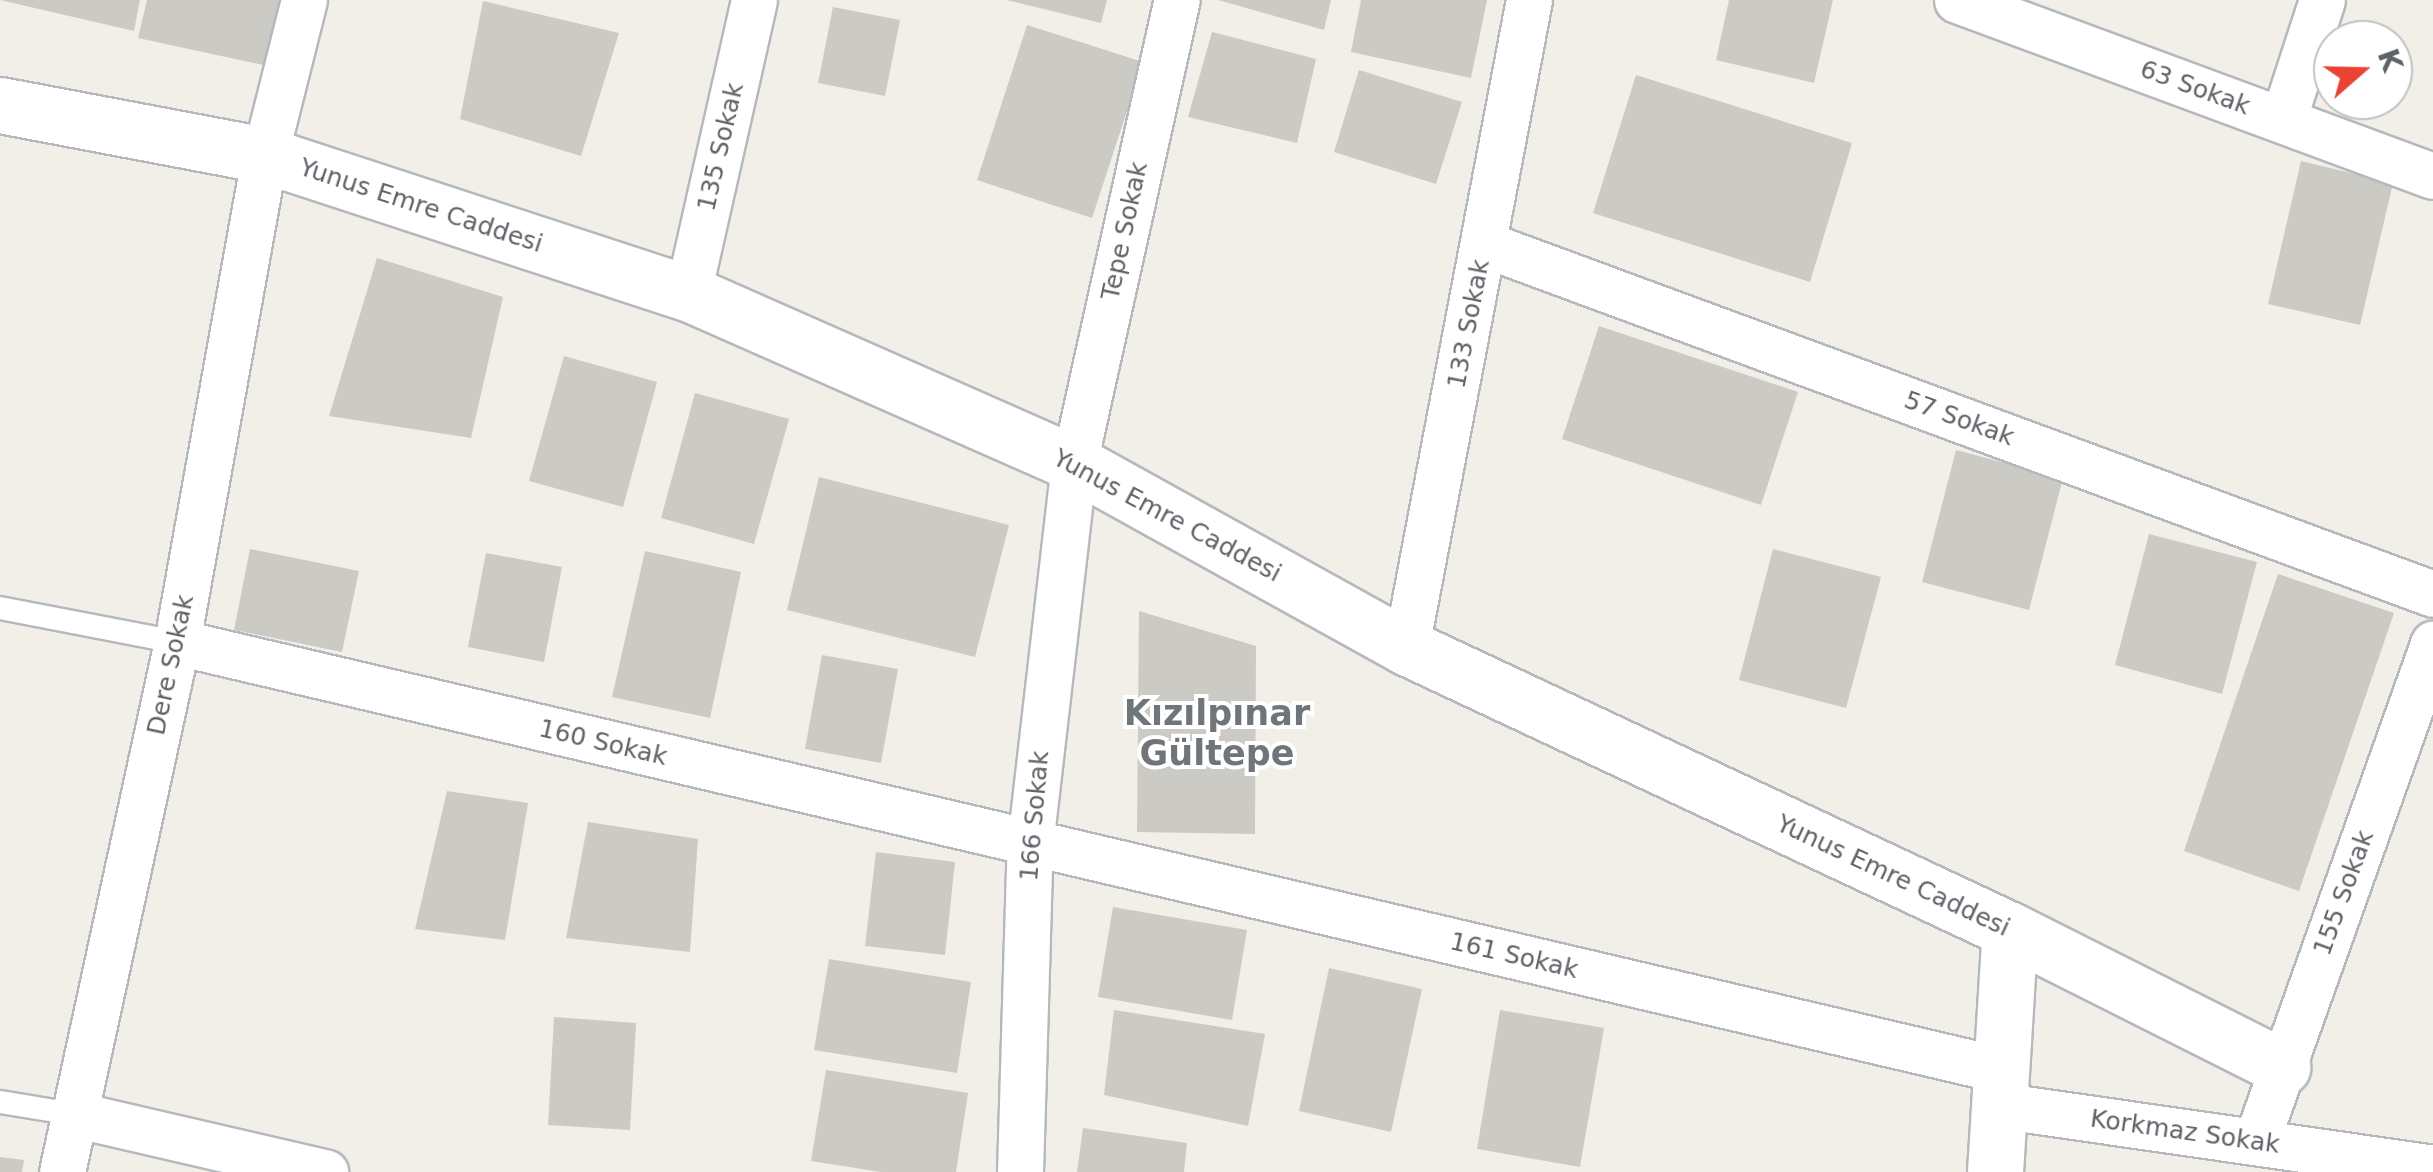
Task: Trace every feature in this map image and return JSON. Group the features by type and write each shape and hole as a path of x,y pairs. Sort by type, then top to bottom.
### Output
{"street":[{"name":"Dere Sokak","path":"62,1172 177,642 265,155 304,0"},
{"name":"135 Sokak","path":"688,293 754,0"},
{"name":"Tepe Sokak","path":"1074,462 1176,0"},
{"name":"133 Sokak","path":"1406,647 1529,0"},
{"name":"63 Sokak","path":"1957,0 2433,176"},
{"path":"2283,120 2322,0"},
{"name":"Yunus Emre Caddesi","path":"0,105 265,155 688,293 1074,462 1406,647 2010,930 2282,1066"},
{"name":"57 Sokak","path":"1484,244 2433,594"},
{"name":"166 Sokak","path":"1020,1172 1030,844 1074,462"},
{"name":"160 Sokak","path":"177,642 1030,844"},
{"name":"155 Sokak","path":"2256,1142 2282,1066 2414,757 2433,644"},
{"name":"161 Sokak","path":"1030,844 1997,1087"},
{"path":"1995,1172 1997,1087 2010,930"},
{"name":"Korkmaz Sokak","path":"1997,1087 2382,1166 2433,1168"},
{"path":"74,1114 325,1172"}],"lane":[{"path":"0,608 177,642"},
{"path":"0,1102 74,1114"}],"building":[{"path":"0,0 140,0 134,31"},
{"path":"147,0 282,0 268,66 138,38"},
{"path":"1007,0 1107,0 1101,23"},
{"path":"1218,0 1331,0 1324,30"},
{"path":"1361,0 1487,0 1471,78 1351,52"},
{"path":"1729,0 1833,0 1814,83 1716,60"},
{"path":"483,1 619,33 581,156 460,119"},
{"path":"833,7 900,20 885,96 818,83"},
{"path":"1027,25 1143,62 1092,218 977,180"},
{"path":"1212,32 1316,59 1297,143 1188,117"},
{"path":"1359,70 1462,102 1436,184 1334,152"},
{"path":"1636,75 1852,143 1810,282 1593,213"},
{"path":"2301,161 2393,183 2360,325 2268,304"},
{"path":"377,258 503,297 471,438 329,416"},
{"path":"1599,326 1798,392 1761,505 1562,439"},
{"path":"564,356 657,382 623,507 529,481"},
{"path":"695,393 789,419 754,544 661,518"},
{"path":"1956,450 2063,478 2029,610 1922,582"},
{"path":"819,477 1009,525 975,657 787,610"},
{"path":"2149,534 2257,562 2222,694 2115,665"},
{"path":"250,549 359,571 342,652 234,630"},
{"path":"1773,549 1881,577 1846,708 1739,680"},
{"path":"645,551 741,572 710,718 612,697"},
{"path":"486,553 562,567 544,662 468,647"},
{"path":"2278,574 2394,613 2299,891 2184,851"},
{"path":"1139,611 1256,646 1255,834 1137,832"},
{"path":"822,655 898,669 881,763 805,749"},
{"path":"447,791 528,803 505,940 415,929"},
{"path":"588,822 698,839 690,952 566,938"},
{"path":"876,852 955,862 945,955 865,946"},
{"path":"1113,907 1247,930 1232,1020 1098,997"},
{"path":"829,959 971,982 957,1073 814,1050"},
{"path":"1329,968 1422,989 1391,1132 1299,1111"},
{"path":"1114,1010 1265,1034 1248,1126 1104,1095"},
{"path":"1500,1010 1604,1028 1580,1167 1477,1149"},
{"path":"554,1017 636,1023 630,1130 548,1125"},
{"path":"826,1070 968,1093 956,1172 881,1172 811,1161"},
{"path":"1083,1128 1187,1143 1184,1172 1077,1172"},
{"path":"0,1157 24,1160 22,1172 0,1172"}],"district":[{"name":"Kızılpınar Gültepe","path":"1217,733"}]}
